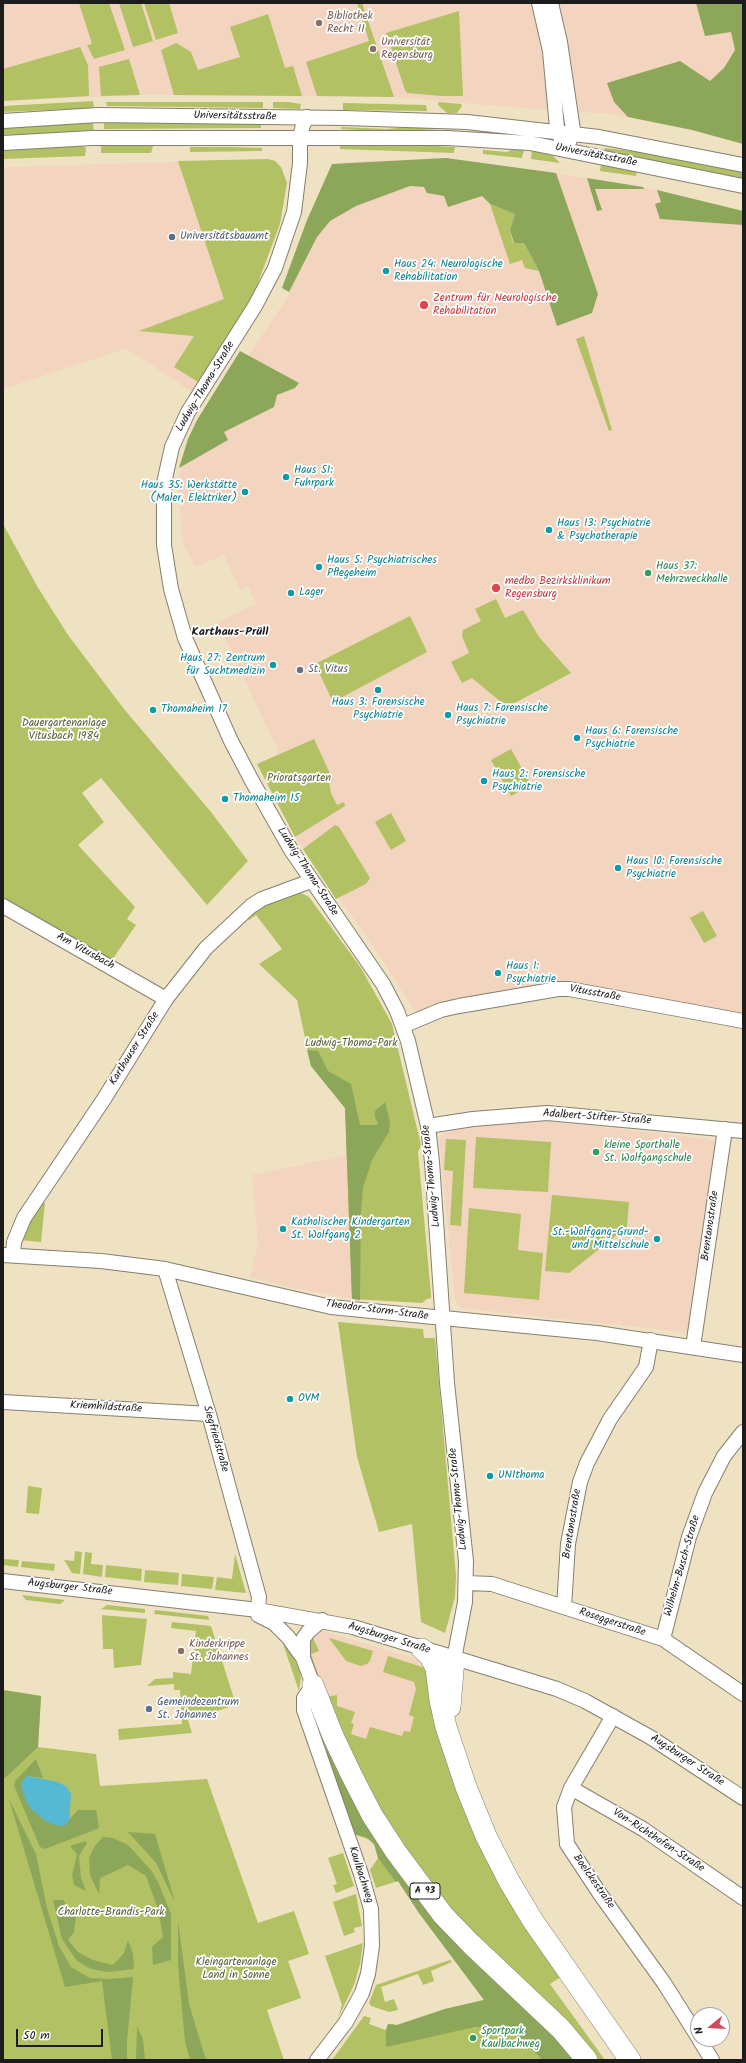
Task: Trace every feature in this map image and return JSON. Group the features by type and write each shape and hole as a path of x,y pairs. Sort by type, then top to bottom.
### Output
{"highway":[{"path":"422,1649 430,1656 436,1668 441,1705 452,1744 478,1818 509,1881 533,1921 630,2060"},
{"path":"452,1744 450,1702 454,1659"},
{"name":"A 93","path":"313,1685 333,1736 351,1774 372,1815 396,1852 443,1915 471,1944 561,2029 587,2060"}],"street":[{"path":"539,3 553,70 558,133 566,149"},
{"path":"551,3 564,68 573,134 566,149"},
{"name":"Universitätsstraße","path":"3,120 98,115 307,117 467,122 573,134 681,152 743,166"},
{"name":"Ludwig-Thoma-Straße","path":"307,117 300,137 300,163 294,212 275,268 255,306 200,392 178,430 166,469 163,505 168,570 176,609 192,656 252,781 283,837 311,881 383,984 403,1026 408,1041 428,1126 436,1208 442,1319 467,1583 465,1602 454,1659"},
{"name":"Universitätsstraße","path":"447,138 460,133 465,128 467,122"},
{"name":"Universitätsstraße","path":"3,143 92,138 447,138 530,143 566,149 743,186"},
{"name":"Karthauser Straße","path":"8,1255 24,1218 104,1099 166,999 206,948 251,906 262,899 311,881"},
{"name":"Am Vitusbach","path":"3,906 166,999"},
{"name":"Vitusstraße","path":"403,1026 434,1012 459,1006 558,989 577,990 743,1021"},
{"name":"Adalbert-Stifter-Straße","path":"428,1126 473,1119 547,1113 743,1131"},
{"name":"Brentanostraße","path":"693,1347 725,1129"},
{"name":"Theodor-Storm-Straße","path":"8,1255 101,1261 164,1270 331,1307 651,1340 743,1355"},
{"name":"Siegfriedstraße","path":"164,1270 209,1414 258,1597 258,1610"},
{"name":"Brentanostraße","path":"564,1607 568,1544 580,1482 587,1463 610,1419 646,1367 651,1340"},
{"name":"Kriemhildstraße","path":"3,1402 209,1414"},
{"name":"Wilhelm-Busch-Straße","path":"663,1639 689,1537 705,1492 724,1456 743,1432"},
{"name":"Augsburger Straße","path":"3,1581 258,1610 322,1620 353,1627 454,1659 557,1689 585,1701 650,1737 743,1798"},
{"name":"Roseggerstraße","path":"467,1583 492,1584 663,1639 743,1694"},
{"path":"243,1609 274,1623 288,1638 303,1658 313,1685"},
{"path":"303,1658 303,1639 308,1632 322,1620"},
{"name":"Kaulbachweg","path":"313,1685 304,1698 304,1710 351,1845 371,1909 373,1936 371,1962 364,1987 355,2007 346,2022 317,2060"},
{"name":"Boelckestraße","path":"613,1716 571,1788 564,1807 567,1844 600,1894 664,1983 690,2024"},
{"name":"Von-Richthofen-Straße","path":"571,1788 643,1828 743,1898"},
{"name":"Boelckestraße","path":"704,2047 712,2060"}],"shaded area":[{"name":"Universität Regensburg","path":"3,3 743,3 743,144 692,130 611,114 394,97 140,95 3,101"},
{"name":"medbo Bezirksklinikum Regensburg","path":"446,158 556,173 657,190 743,211 743,1017 562,981 456,998 416,1013 372,944 295,837 257,764 277,755 277,748 217,622 256,604 248,586 240,590 224,555 195,567 182,540 178,477 194,437 287,298 341,162"},
{"path":"268,159 275,161 281,167 287,183 280,224 256,288 241,315 192,392 132,352 124,349 3,389 3,167"},
{"path":"546,1121 710,1139 714,1142 715,1146 691,1333 461,1308 455,1301 439,1138 445,1133 454,1130 501,1124"},
{"path":"347,1155 352,1299 293,1288 250,1277 258,1245 252,1175"},
{"path":"320,1630 429,1663 409,1753 341,1741 307,1652 308,1636"}],"green space":[{"path":"79,3 109,3 125,50 94,59 87,45 92,44"},
{"path":"119,3 141,3 153,41 133,47"},
{"path":"144,3 169,3 178,33 156,40"},
{"path":"357,3 362,3 394,97 317,96 306,62 369,41"},
{"path":"696,3 743,3 743,144 692,130 628,117 614,102 607,83 680,61 710,81 724,68 735,50 731,32 705,36"},
{"path":"459,11 463,96 407,93 386,33"},
{"path":"268,14 285,68 293,66 302,96 174,95 161,50 176,43 191,52 198,70 240,57 230,27"},
{"path":"80,47 88,65 89,96 3,101 3,69"},
{"path":"129,59 140,95 101,96 99,67"},
{"path":"93,101 94,108 3,112 3,106"},
{"path":"106,102 263,102 263,108 107,106"},
{"path":"273,102 301,104 300,109 273,108"},
{"path":"438,102 461,104 462,106 457,113 447,113 438,105"},
{"path":"343,103 426,105 427,111 343,110"},
{"path":"104,121 261,122 261,128 104,129"},
{"path":"93,122 94,132 3,135 3,128"},
{"path":"417,126 454,128 392,132 341,129 341,127 387,129"},
{"path":"132,142 153,146 151,153 101,153 101,144"},
{"path":"340,143 455,147 454,153 340,149"},
{"path":"81,145 86,148 85,156 3,159 3,148"},
{"path":"190,147 262,148 262,151 190,152"},
{"path":"515,148 524,149 522,158 483,154 483,150 507,152"},
{"path":"605,148 648,153 743,170 743,179 604,153"},
{"path":"532,149 547,150 560,163 531,159"},
{"path":"446,158 556,173 598,294 592,313 557,326 539,271 524,243 514,243 510,230 515,214 490,204 482,196 448,207 444,196 427,193 424,187 410,186 356,206 330,221 317,237 289,292 282,288 307,220 332,164"},
{"path":"268,159 275,161 281,167 287,183 280,224 256,288 241,315 198,382 174,367 194,336 139,331 224,299 178,161"},
{"path":"601,164 637,170 636,176 600,171"},
{"path":"587,178 643,187 644,189 595,189 602,210 597,211"},
{"path":"657,190 743,211 743,225 660,219 655,204 661,202"},
{"path":"490,204 515,214 510,230 513,243 524,243 539,271 525,268 522,260 510,264"},
{"path":"584,336 612,430 609,431 576,339"},
{"path":"240,351 299,383 295,388 277,395 274,407 224,432 228,440 179,468 188,439 197,420"},
{"name":"Dauergartenanlage Vitusbach 1984","path":"3,524 37,586 68,635 124,709 211,812 248,861 207,905 101,778 82,793 104,822 78,845 135,907 127,919 136,925 112,960 3,898"},
{"path":"496,599 505,618 523,610 539,637 571,673 507,707 472,678 462,683 451,662 469,653 462,636 463,630 481,621 475,609"},
{"path":"410,616 427,652 333,702 315,664"},
{"name":"Prioratsgarten","path":"314,739 333,780 329,782 331,793 337,805 344,802 345,806 295,837 257,764"},
{"path":"511,749 531,785 511,796 491,760"},
{"path":"391,813 406,841 391,850 375,822"},
{"path":"335,825 339,827 370,878 366,884 336,899 303,849"},
{"name":"Ludwig-Thoma-Park","path":"296,893 301,893 309,897 361,968 392,1024 421,1145 418,1152 431,1295 431,1298 422,1303 352,1299 345,1108 311,1066 297,1000 259,964 282,949 256,915 249,920 245,915 252,909"},
{"path":"703,911 717,936 704,943 690,918"},
{"path":"307,1050 318,1051 328,1071 351,1084 360,1125 377,1125 378,1122 375,1118 375,1111 385,1102 390,1122 389,1132 372,1160 363,1188 361,1212 360,1300 352,1299 345,1108 311,1066"},
{"path":"476,1137 551,1142 548,1192 473,1188"},
{"path":"446,1139 466,1140 461,1226 450,1225 453,1171 444,1170"},
{"path":"552,1195 629,1202 627,1227 569,1273 545,1271"},
{"path":"38,1203 45,1203 41,1242 19,1240"},
{"path":"469,1208 521,1214 518,1250 543,1253 539,1300 464,1293"},
{"path":"338,1322 423,1329 424,1338 435,1338 456,1576 455,1597 445,1633 421,1622 412,1524 379,1532 357,1457"},
{"path":"28,1486 42,1488 39,1514 26,1513"},
{"path":"75,1551 82,1552 80,1574 72,1573 64,1560 74,1561"},
{"path":"85,1552 92,1553 91,1564 103,1565 102,1577 83,1574"},
{"path":"235,1554 246,1593 215,1590 217,1577 232,1579"},
{"path":"3,1559 19,1560 18,1567 3,1565"},
{"path":"22,1561 55,1564 54,1571 21,1567"},
{"path":"106,1565 142,1569 141,1581 105,1577"},
{"path":"145,1570 179,1573 178,1585 144,1582"},
{"path":"182,1574 214,1577 212,1589 181,1586"},
{"path":"22,1595 65,1600 60,1604 26,1600"},
{"path":"107,1605 145,1609 145,1613 101,1609"},
{"path":"155,1610 208,1616 209,1620 154,1614"},
{"path":"102,1615 147,1619 141,1665 114,1668 113,1649 103,1649"},
{"path":"172,1622 211,1626 236,1705 188,1720 192,1733 119,1740 118,1729 182,1724 180,1690 174,1690 174,1684 147,1686 155,1679 173,1678 173,1672 191,1674 196,1631 171,1628"},
{"path":"312,1636 319,1651 311,1654 326,1697 337,1695 337,1706 355,1712 351,1723 354,1724 351,1734 366,1739 370,1727 402,1736 404,1731 410,1732 414,1717 409,1715 416,1689 414,1682 383,1672 388,1656 422,1667 432,1673 434,1698 561,1977 550,1984 605,2060 598,2060 568,2024 491,1953 423,1880 352,1765 307,1652 307,1642"},
{"path":"329,1638 373,1651 370,1661 361,1666 346,1661"},
{"path":"282,1641 289,1646 300,1672 301,1678 299,1691"},
{"path":"3,1690 41,1696 38,1747 96,1754 100,1786 207,1779 258,1923 294,1911 309,1954 288,1961 301,1998 267,2010 284,2060 3,2060"},
{"path":"3,1690 41,1696 38,1747 4,1779"},
{"path":"309,1701 345,1782 577,2060 332,2060 364,2016 371,2018 369,2024 386,2030 388,2024 397,2025 445,2009 484,2000 419,1913 398,1881 376,1888 370,1870 378,1858 377,1848 370,1840 353,1834 307,1702"},
{"path":"328,1745 345,1782 577,2060 543,2060 510,2029 475,2027 386,2047 386,2030 388,2024 397,2025 445,2009 484,2000 419,1913 398,1881 396,1882 378,1858 374,1844 366,1837 353,1834 325,1759"},
{"path":"36,1759 43,1778 27,1776 65,1824 78,1810 96,1810 99,1827 97,1829 45,1849 40,1847 14,1786 15,1781"},
{"path":"9,1799 36,1854 47,1908 59,1946 71,1967 90,1978 109,1979 133,1977 127,2041 127,2060 112,2060 102,1981 65,1987"},
{"path":"128,1832 155,1834 175,1902 156,1863"},
{"path":"103,1837 113,1838 128,1845 151,1870 158,1882 171,1914 171,1960 153,1965 152,1947 163,1937 158,1909 146,1876 128,1865 100,1878 99,1894 90,1875 89,1858 94,1847"},
{"path":"86,1841 87,1843 79,1856 81,1878 86,1891 74,1885 72,1875 77,1854 70,1846"},
{"path":"343,1853 354,1886 336,1893 333,1885 337,1884 328,1858"},
{"path":"356,1894 362,1926 354,1928 355,1932 344,1936 333,1902"},
{"path":"53,1900 63,1900 76,1916 74,1932 68,1940 78,1952 93,1960 113,1965 124,1953 128,1940 133,1954 134,1969 108,1972 91,1969 77,1961 62,1939"},
{"path":"178,1921 189,2004 206,2060 190,2060 185,2042 178,1965"},
{"path":"363,1943 360,1964 354,1985 338,2018 342,2005 325,1956"},
{"path":"450,1960 452,1962 431,1971 434,1981 423,1985 418,1974 381,1987 385,2002 394,1999 398,2010 389,2012 371,2006 369,2003 376,1985"},
{"path":"137,2026 143,2039 145,2060 136,2060"}],"water":[{"path":"27,1776 58,1782 67,1787 71,1794 69,1820 65,1825 60,1826 47,1822 31,1809 26,1801 22,1788 22,1782"}],"place":[{"name":"Bibliothek Recht II","path":"319,23"},
{"name":"Universität Regensburg","path":"373,49"},
{"name":"Universitätsbauamt","path":"172,237"},
{"name":"Haus 24: Neurologische Rehabilitation","path":"386,271"},
{"name":"Zentrum für Neurologische Rehabilitation","path":"424,305"},
{"name":"Haus 51: Fuhrpark","path":"286,477"},
{"name":"Haus 35: Werkstätte (Maler, Elektriker)","path":"245,492"},
{"name":"Haus 13: Psychiatrie & Psychotherapie","path":"549,530"},
{"name":"Haus 5: Psychiatrisches Pflegeheim","path":"319,567"},
{"name":"Haus 37: Mehrzweckhalle","path":"648,573"},
{"name":"medbo Bezirksklinikum Regensburg","path":"496,588"},
{"name":"Lager","path":"291,593"},
{"name":"Haus 27: Zentrum für Suchtmedizin","path":"273,665"},
{"name":"St. Vitus","path":"300,670"},
{"name":"Haus 3: Forensische Psychiatrie","path":"378,690"},
{"name":"Thomaheim 17","path":"153,710"},
{"name":"Haus 7: Forensische Psychiatrie","path":"448,715"},
{"name":"Haus 6: Forensische Psychiatrie","path":"577,738"},
{"name":"Haus 2: Forensische Psychiatrie","path":"484,781"},
{"name":"Thomaheim 15","path":"225,799"},
{"name":"Haus 10: Forensische Psychiatrie","path":"618,868"},
{"name":"Haus 1: Psychiatrie","path":"498,973"},
{"name":"kleine Sporthalle St. Wolfgangschule","path":"596,1152"},
{"name":"Katholischer Kindergarten St. Wolfgang 2","path":"283,1229"},
{"name":"St.-Wolfgang-Grund- und Mittelschule","path":"657,1239"},
{"name":"OVM","path":"290,1399"},
{"name":"UNIthoma","path":"490,1476"},
{"name":"Kinderkrippe St. Johannes","path":"181,1651"},
{"name":"Gemeindezentrum St. Johannes","path":"149,1709"},
{"name":"Sportpark Kaulbachweg","path":"473,2038"}],"district":[{"name":"Karthaus-Prüll","path":"230,633"}],"park label":[{"name":"Charlotte-Brandis-Park","path":"111,1913"},
{"name":"Kleingartenanlage Land in Sonne","path":"236,1969"}]}
